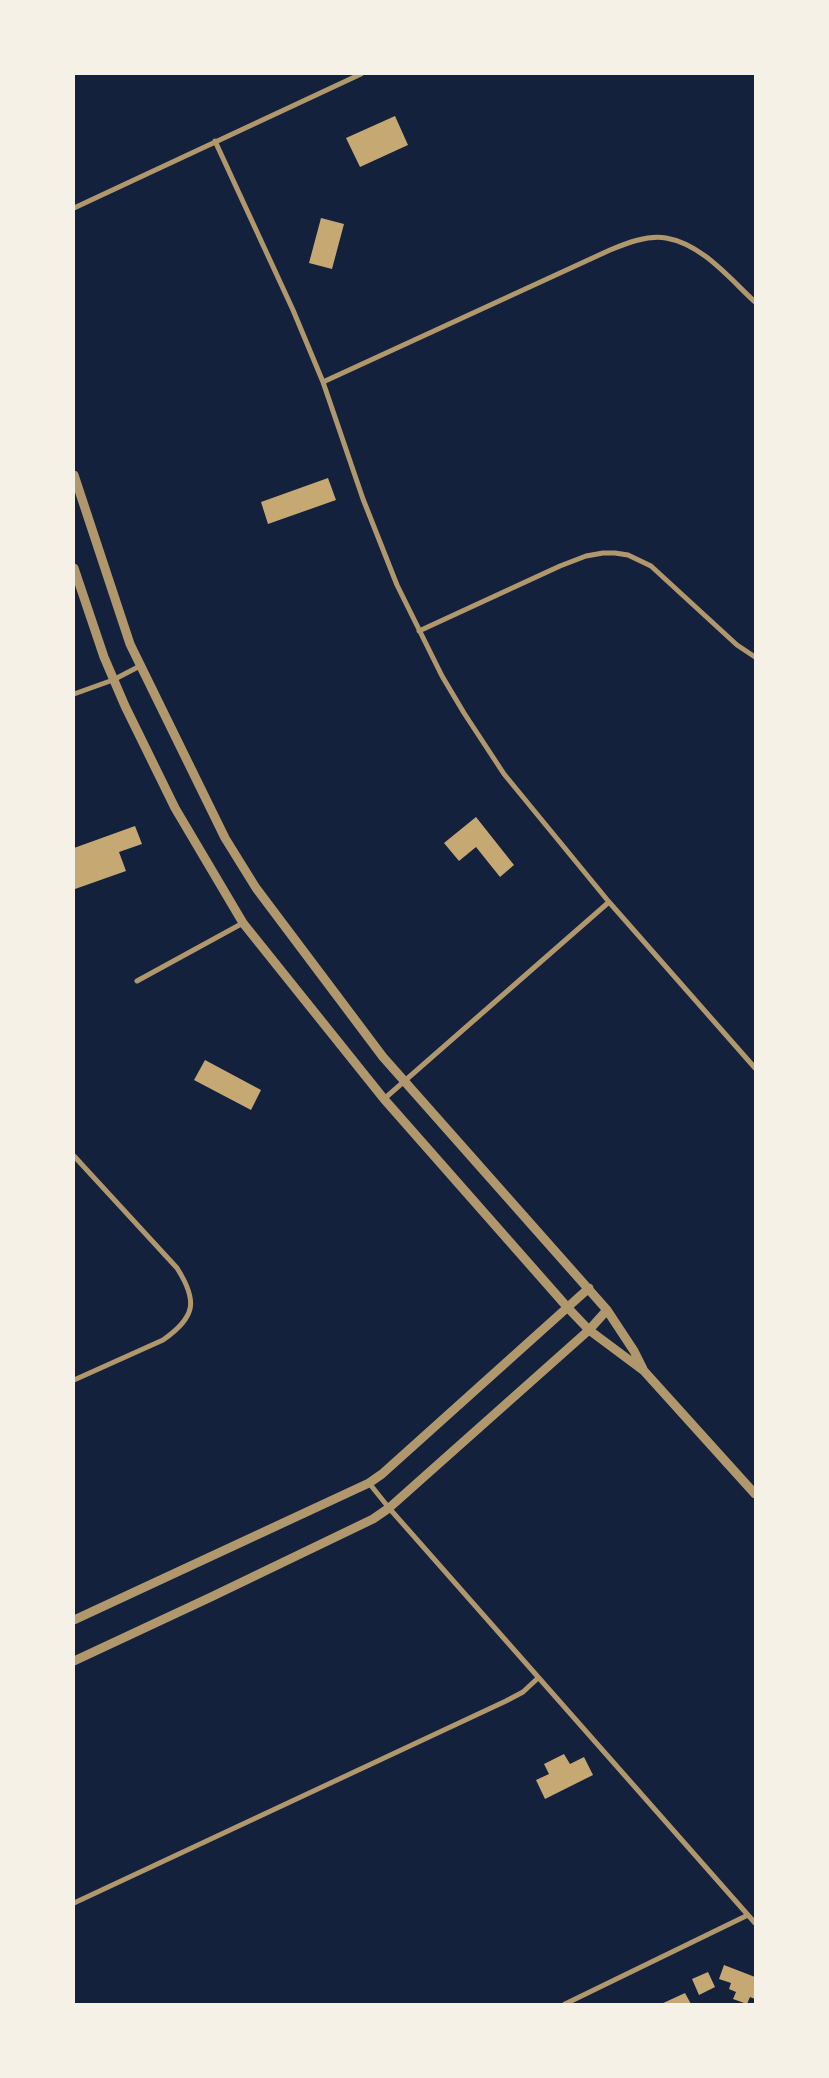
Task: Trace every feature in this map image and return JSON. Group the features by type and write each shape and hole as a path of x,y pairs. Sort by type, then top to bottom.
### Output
{"street":[{"path":"74,208 361,74"},
{"path":"215,141 324,382 387,562 419,631 464,713 504,774 609,902 755,1068"},
{"path":"324,382 610,250 643,239 665,237 690,246 703,254 755,302"},
{"path":"74,475 130,644 225,838 256,888 383,1057 607,1310 634,1351 644,1371"},
{"path":"419,631 586,556 615,553 628,555 651,566 737,645 755,657"},
{"path":"74,568 113,680 180,815 243,923 384,1099 568,1308 588,1330 644,1371 755,1494"},
{"path":"74,694 113,680 140,666"},
{"path":"384,1099 609,902"},
{"path":"138,981 243,923"},
{"path":"74,1156 177,1268 187,1284 192,1300 190,1314 180,1328 163,1340 74,1380"},
{"path":"74,1620 369,1483 382,1474 589,1288"},
{"path":"74,1661 280,1564 373,1518 389,1508 588,1330 607,1310"},
{"path":"369,1483 538,1678 755,1923"},
{"path":"74,1903 506,1701 523,1692 538,1678"},
{"path":"565,2004 578,2002 748,1915"}],"building":[{"path":"395,116 408,145 360,167 346,138"},
{"path":"321,218 344,224 332,269 309,263"},
{"path":"328,478 336,500 268,524 261,502"},
{"path":"476,817 514,865 500,877 476,847 459,861 444,843"},
{"path":"135,826 142,844 119,852 126,871 75,889 74,848"},
{"path":"205,1060 261,1090 251,1110 194,1080"},
{"path":"564,1754 570,1764 584,1757 593,1775 545,1799 536,1780 549,1774 544,1764"},
{"path":"724,1965 755,1977 755,1999 750,1997 747,2004 733,1999 736,1992 729,1989 731,1983 719,1979"},
{"path":"708,1972 715,1987 699,1995 692,1979"},
{"path":"685,1993 691,2004 661,2004"}]}
